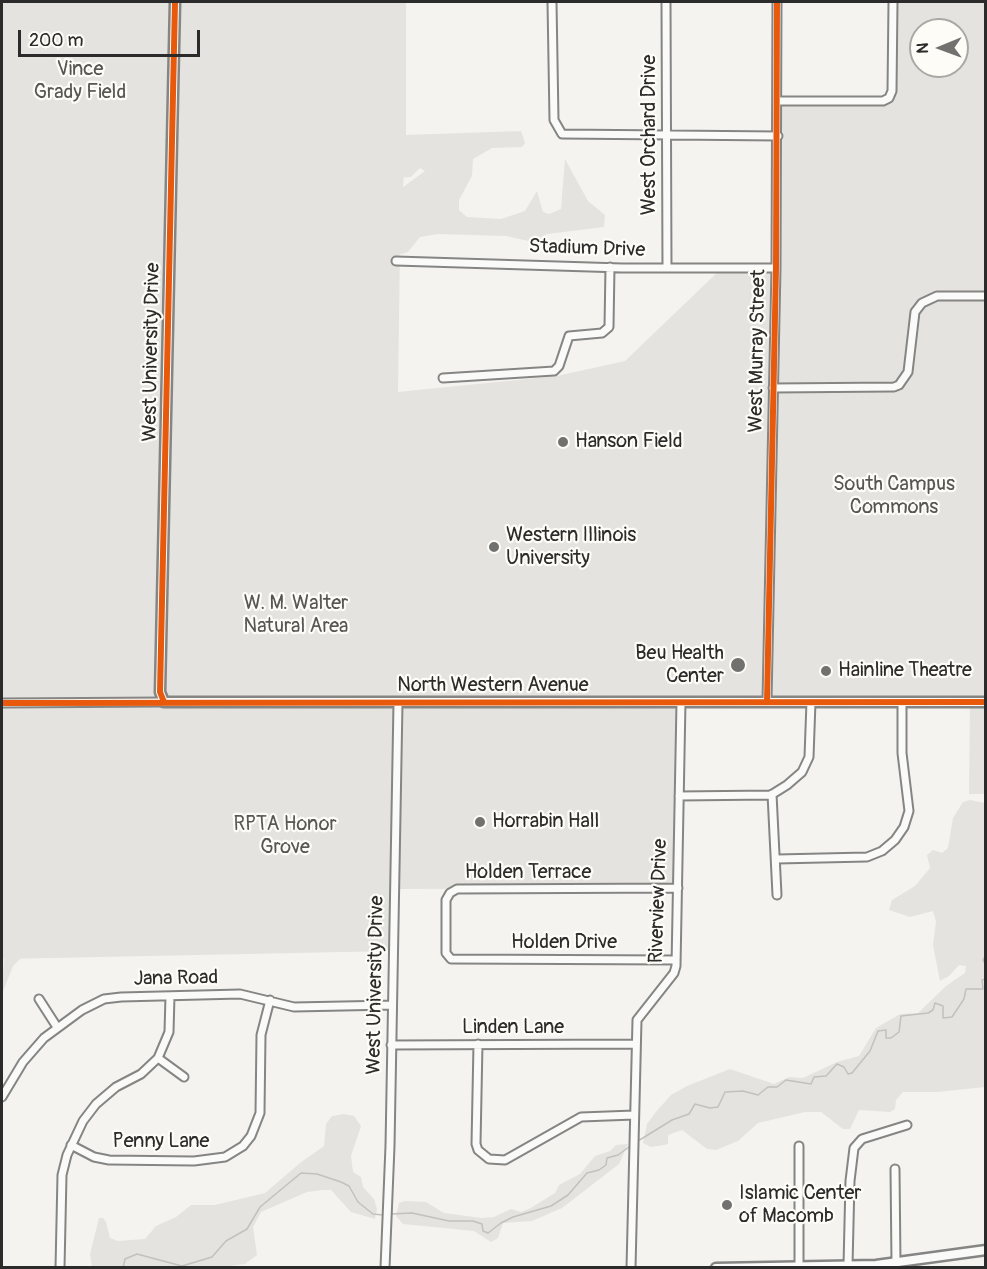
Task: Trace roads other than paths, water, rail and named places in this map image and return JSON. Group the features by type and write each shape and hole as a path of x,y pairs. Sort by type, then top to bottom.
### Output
{"street":[{"name":"West University Drive","path":"164,702 160,692 175,2"},
{"path":"552,2 554,120 559,132 569,136 778,136"},
{"name":"West Orchard Drive","path":"666,2 667,267"},
{"name":"West Murray Street","path":"767,701 778,136 777,2"},
{"path":"777,101 883,101 889,98 892,91 893,2"},
{"name":"Stadium Drive","path":"396,261 610,267 776,268"},
{"path":"443,378 554,371 559,366 569,336 602,333 609,327 610,267"},
{"path":"773,388 894,387 899,385 908,372 917,307 937,296 986,296"},
{"name":"Riverview Drive","path":"631,1268 638,1015 674,973 676,960 681,702"},
{"path":"679,796 772,794 795,779 807,763 811,702"},
{"path":"777,859 867,857 889,846 900,834 909,811 902,753 902,702"},
{"name":"North Western Avenue","path":"2,703 986,702"},
{"name":"West University Drive","path":"385,1268 398,703"},
{"path":"772,794 777,895"},
{"name":"Holden Terrace","path":"453,959 447,953 446,900 454,890 678,888"},
{"name":"Holden Drive","path":"453,959 676,960"},
{"name":"Jana Road","path":"2,1097 23,1062 57,1027 82,1010 104,999 240,994 294,1007 392,1005"},
{"path":"60,1268 62,1175 71,1145 83,1120 96,1104 116,1087 141,1074 158,1058 169,1032 170,996"},
{"path":"39,999 57,1027"},
{"name":"Penny Lane","path":"71,1145 94,1157 109,1160 194,1161 225,1157 243,1146 251,1136 260,1113 261,1035 270,1000"},
{"path":"478,1044 476,1144 478,1150 489,1160 505,1160 581,1117 634,1115"},
{"name":"Linden Lane","path":"391,1045 636,1044"},
{"path":"158,1058 184,1077"},
{"path":"848,1266 850,1181 854,1148 862,1139 907,1125"},
{"path":"800,1146 800,1267"},
{"path":"895,1169 896,1263"},
{"path":"716,1268 896,1263 986,1250"}],"waterway":[{"path":"986,955 983,960 986,965"},
{"path":"638,1141 672,1120 689,1114 695,1104 710,1108 718,1107 725,1092 743,1091 758,1095 768,1087 777,1087 786,1080 811,1084 814,1077 826,1076 837,1064 844,1067 848,1074 852,1073 870,1051 878,1031 886,1030 886,1038 891,1038 899,1032 901,1016 928,1013 933,1010 935,1003 943,1006 943,1018 952,1017 964,999 966,989 983,989 982,980 986,979"},
{"path":"391,1214 412,1213 449,1221 473,1221 482,1224 483,1231 488,1233 513,1217 551,1206 568,1195 587,1173 599,1170 606,1165 607,1158 618,1155 629,1147"},
{"path":"123,1268 125,1259 137,1254 182,1266 212,1257 226,1241 247,1229 260,1207 301,1173 317,1174 349,1186 358,1202 373,1214 383,1215"}],"place":[{"name":"Hanson Field","path":"563,442"},
{"name":"Western Illinois University","path":"494,547"},
{"name":"Beu Health Center","path":"738,665"},
{"name":"Hainline Theatre","path":"826,671"},
{"name":"Horrabin Hall","path":"480,822"},
{"name":"Islamic Center of Macomb","path":"727,1205"}],"park label":[{"name":"Vince Grady Field","path":"80,82"},
{"name":"South Campus Commons","path":"894,496"},
{"name":"W. M. Walter Natural Area","path":"296,616"},
{"name":"RPTA Honor Grove","path":"285,836"}]}
